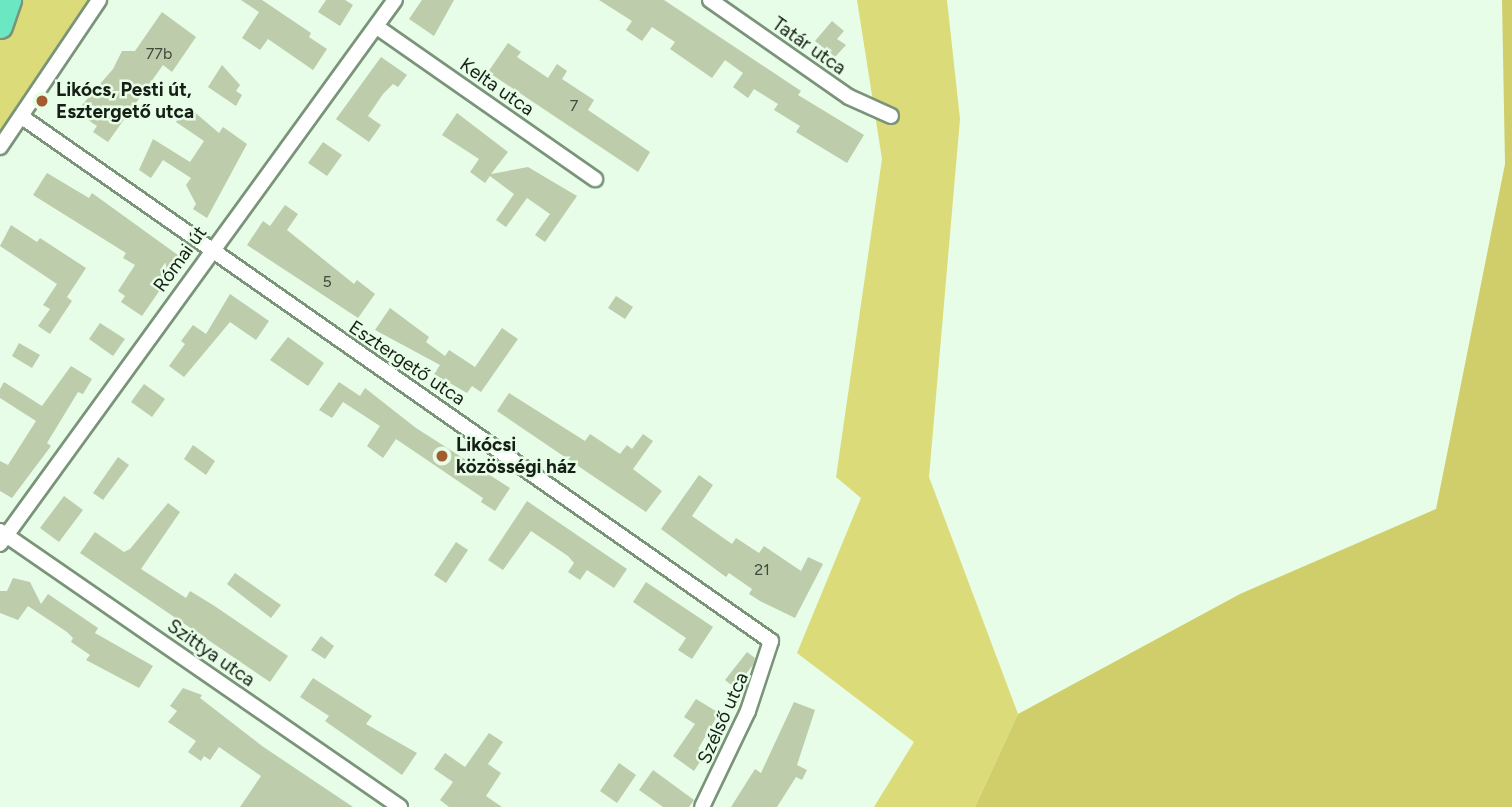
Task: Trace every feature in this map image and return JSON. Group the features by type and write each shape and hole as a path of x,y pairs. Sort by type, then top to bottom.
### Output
{"main road":[{"path":"0,26 9,0"}],"street":[{"path":"0,146 99,0"},
{"name":"Római út","path":"2,537 395,0"},
{"name":"Tatár utca","path":"710,0 849,97 891,116"},
{"name":"Kelta utca","path":"377,27 595,179"},
{"name":"Esztergető utca","path":"22,117 210,251 734,611 771,640"},
{"name":"Szittya utca","path":"2,537 400,807"},
{"name":"Szélső utca","path":"702,807 748,711 771,640"}],"shaded area":[{"path":"0,0 89,0 0,136"},
{"path":"857,0 947,0 960,119 929,477 1018,714 975,807 874,807 914,742 797,653 861,498 836,477 882,159"},
{"path":"1502,0 1512,0 1512,807 975,807 1018,714 1240,594 1436,509 1505,164"}],"building":[{"path":"241,0 262,0 311,33 309,37 327,49 313,70 268,39 260,50 242,38 259,12"},
{"path":"326,0 345,0 353,5 340,26 318,12"},
{"path":"422,0 454,0 434,36 409,19"},
{"path":"599,0 664,0 801,91 798,95 864,135 847,163 796,132 800,126 774,110 778,104 754,89 748,98 733,87 743,73 725,60 712,78 670,49 675,42 652,27 642,41 626,30 632,21"},
{"path":"162,12 196,37 172,72 163,65 108,142 93,132 97,126 76,112 113,69 122,51 135,51"},
{"path":"832,21 844,31 837,39 846,45 835,57 815,41"},
{"path":"508,43 521,52 517,57 548,78 557,64 567,71 562,79 594,100 588,110 650,152 638,172 488,72"},
{"path":"381,57 407,75 398,87 393,84 383,94 368,116 381,125 369,142 336,119"},
{"path":"222,65 240,85 236,91 242,95 236,106 208,87"},
{"path":"192,110 219,133 223,127 247,144 207,218 193,209 196,204 186,185 191,178 163,160 151,178 139,170 153,139 190,162 204,141 176,122 183,111 188,115"},
{"path":"457,113 508,152 491,174 528,167 577,196 545,242 535,235 550,214 527,198 506,227 496,220 514,194 490,176 485,183 470,172 479,159 442,135"},
{"path":"323,142 342,155 327,176 308,163"},
{"path":"47,173 89,198 92,193 182,258 142,316 121,302 125,296 118,291 135,265 123,258 126,253 33,195"},
{"path":"285,205 298,214 287,230 354,284 357,280 375,294 358,318 247,245 263,221 270,226"},
{"path":"11,225 37,242 40,238 86,268 67,297 72,301 50,334 38,326 50,309 43,305 57,284 0,246"},
{"path":"230,294 269,321 256,340 230,322 184,377 169,366 185,344 181,341 193,325 206,334"},
{"path":"616,296 633,307 625,319 608,308"},
{"path":"390,308 429,337 426,342 445,356 449,350 475,367 502,328 518,339 481,392 472,386 467,393 434,374 440,365 375,330"},
{"path":"100,323 125,339 113,356 89,339"},
{"path":"288,337 324,363 308,386 270,360"},
{"path":"19,343 40,355 32,368 12,356"},
{"path":"71,366 92,379 83,394 78,392 47,443 51,446 12,498 0,491 0,461 8,465 36,421 0,398 0,389 4,382 42,406"},
{"path":"339,382 360,396 365,388 416,428 510,488 495,511 481,502 483,498 396,439 383,458 367,446 380,426 343,402 332,418 319,410"},
{"path":"144,384 165,399 152,417 131,402"},
{"path":"509,393 585,441 590,434 620,454 627,445 632,449 643,434 653,441 633,469 662,491 646,512 497,411"},
{"path":"193,445 215,461 206,475 184,459"},
{"path":"118,457 129,465 103,500 93,493"},
{"path":"699,475 713,485 692,516 732,544 736,538 759,553 764,546 801,571 808,557 823,564 795,618 749,594 752,589 729,573 726,577 661,529"},
{"path":"64,496 83,510 59,542 40,528"},
{"path":"527,501 627,569 614,588 587,570 580,580 568,572 574,563 568,556 531,531 503,570 488,560"},
{"path":"168,503 180,512 141,569 186,598 190,591 288,656 270,682 80,553 95,532 124,552 130,549"},
{"path":"456,542 468,550 446,583 434,575"},
{"path":"235,573 281,605 271,618 227,584"},
{"path":"13,578 30,582 41,604 48,594 98,628 95,633 153,666 139,688 86,660 90,655 71,642 73,638 67,632 28,606 18,620 0,613 0,591 7,591"},
{"path":"646,582 713,627 692,659 678,650 686,638 633,602"},
{"path":"321,636 334,646 325,659 311,650"},
{"path":"747,652 755,658 753,665 735,688 725,680"},
{"path":"313,678 372,716 366,724 417,753 402,775 325,721 329,716 300,697"},
{"path":"183,688 202,695 200,698 262,746 353,807 240,807 261,776 219,747 210,760 204,756 201,761 188,752 196,741 168,722 177,711 170,706"},
{"path":"696,699 719,713 698,749 705,754 694,771 673,756 695,724 684,717"},
{"path":"794,702 815,710 797,765 807,770 802,780 796,777 777,807 731,807 755,769 761,773"},
{"path":"489,733 503,742 488,764 501,773 486,796 502,807 449,807 440,800 453,782 434,769 445,753 465,767"},
{"path":"619,763 636,775 617,803 600,791"},
{"path":"653,770 694,800 689,807 663,807 639,790"}],"place":[{"name":"Likócs, Pesti út, Esztergető utca","path":"42,101"},
{"name":"Likócsi közösségi ház","path":"442,456"}]}
